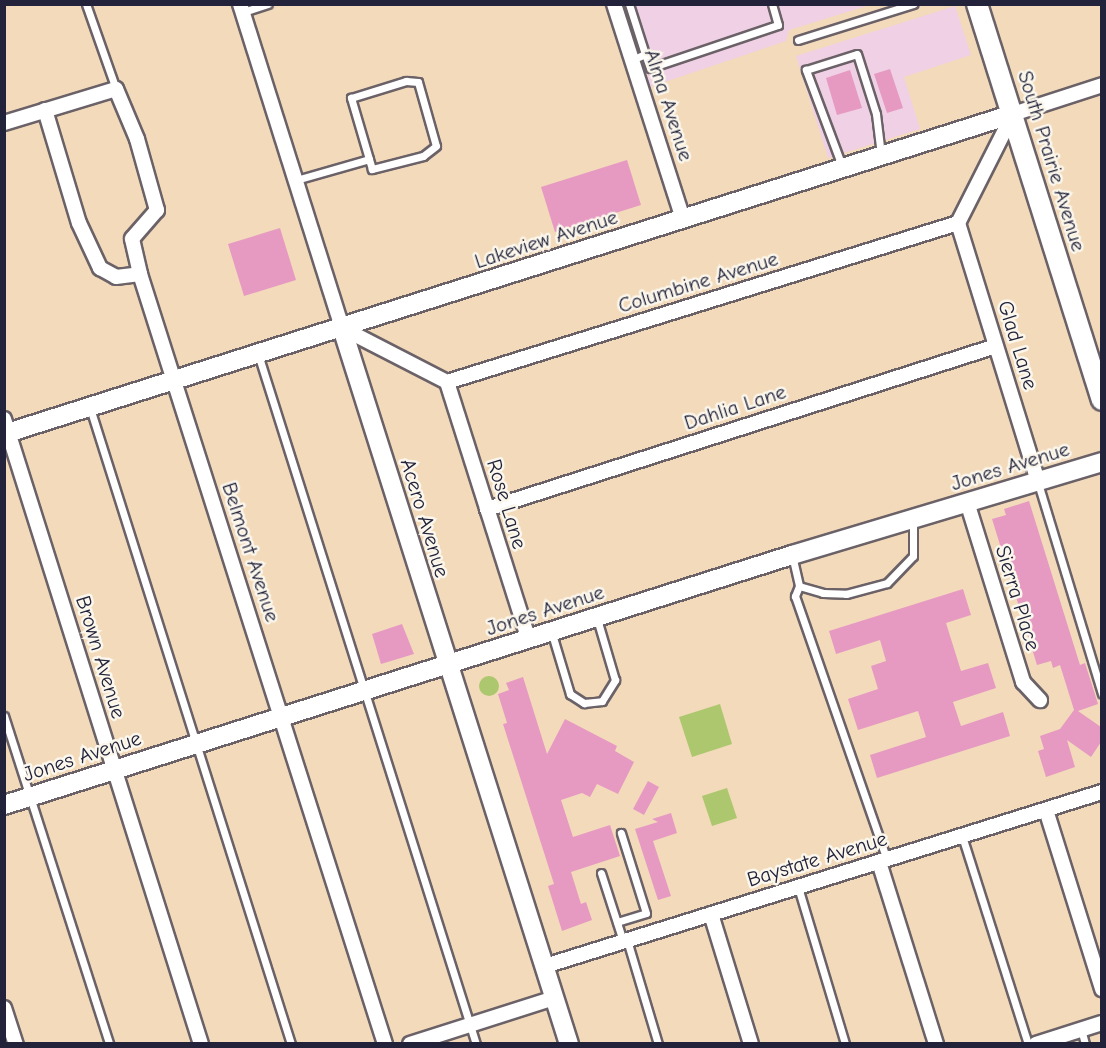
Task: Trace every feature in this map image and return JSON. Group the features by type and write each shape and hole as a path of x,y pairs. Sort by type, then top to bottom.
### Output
{"main road":[{"name":"South Prairie Avenue","path":"977,4 1101,400"}],"street":[{"name":"Alma Avenue","path":"614,4 638,57 683,219"},
{"name":"Acero Avenue","path":"242,8 447,665 569,1044"},
{"name":"Lakeview Avenue","path":"6,429 90,408 1101,86"},
{"path":"4,123 116,88"},
{"name":"Belmont Avenue","path":"116,88 137,139 157,210 132,239 140,274 385,1044"},
{"path":"45,110 79,224 100,268 116,277 140,274"},
{"path":"957,223 1012,114"},
{"name":"Glad Lane","path":"957,223 1038,481"},
{"name":"Columbine Avenue","path":"447,382 957,223"},
{"path":"342,328 447,382"},
{"name":"Dahlia Lane","path":"487,509 996,346"},
{"name":"Rose Lane","path":"447,382 528,638"},
{"name":"Brown Avenue","path":"6,429 201,1044"},
{"name":"Jones Avenue","path":"4,805 792,555 1101,462"},
{"name":"Sierra Place","path":"967,502 1023,682 1040,700"},
{"name":"Baystate Avenue","path":"544,966 1101,792"},
{"path":"1046,810 1101,989"},
{"path":"883,861 936,1044"},
{"path":"711,914 751,1044"},
{"path":"410,1044 554,998"},
{"path":"4,1008 16,1044"},
{"path":"1036,1044 1101,1023"}],"lane":[{"path":"86,4 116,88"},
{"path":"242,8 268,4"},
{"path":"629,4 638,57 650,68 778,25 772,4"},
{"path":"798,40 913,4"},
{"path":"843,168 806,70 857,54 876,114 882,156"},
{"path":"406,81 418,82 436,146 423,156 372,169 369,159 351,99 406,81"},
{"path":"296,180 369,159"},
{"path":"258,354 367,690 476,1044"},
{"path":"90,408 198,742 291,1044"},
{"path":"1038,481 1040,498 1101,694"},
{"path":"799,586 846,594 887,583 913,556 913,519"},
{"path":"792,555 799,586 795,596 883,861"},
{"path":"551,632 570,694 584,703 602,701 615,680 596,617"},
{"path":"4,716 109,1044"},
{"path":"617,922 646,913 621,832"},
{"path":"962,836 1028,1044"},
{"path":"601,873 658,1044"},
{"path":"798,887 845,1044"},
{"path":"1081,1029 1086,1044"}],"shaded area":[{"path":"624,5 870,5 789,30 786,41 650,87"},
{"path":"955,6 971,55 904,77 920,129 828,158 796,56"}],"green space":[{"path":"489,676 496,679 499,686 496,693 489,696 482,693 479,686 482,679"},
{"path":"720,704 732,744 692,757 679,717"},
{"path":"727,788 737,818 712,826 702,796"}],"building":[{"path":"890,69 903,108 887,113 874,74"},
{"path":"850,70 862,108 837,115 826,78"},
{"path":"627,160 641,205 555,232 541,187"},
{"path":"280,228 296,280 244,296 228,244"},
{"path":"1029,501 1080,665 1085,663 1098,704 1078,711 1101,727 1101,742 1091,757 1067,740 1075,767 1046,777 1038,751 1044,749 1040,736 1060,729 1074,710 1060,665 1053,668 1051,661 1037,665 992,519 1006,515 1004,509"},
{"path":"963,589 971,615 946,623 961,671 988,663 996,688 953,702 961,726 1003,712 1010,736 877,778 870,755 926,737 918,711 858,730 848,699 878,689 871,666 886,661 880,640 836,654 829,631"},
{"path":"402,624 414,654 381,664 372,634"},
{"path":"523,677 547,754 565,719 617,746 615,751 634,762 618,794 597,784 590,797 582,793 561,800 573,837 610,825 620,856 571,872 581,904 586,902 592,920 562,931 548,886 554,884 503,724 507,723 498,694 509,690 506,683"},
{"path":"648,781 659,787 644,815 633,809"},
{"path":"671,813 677,833 653,841 671,896 658,900 635,829 658,822 652,819"}]}
